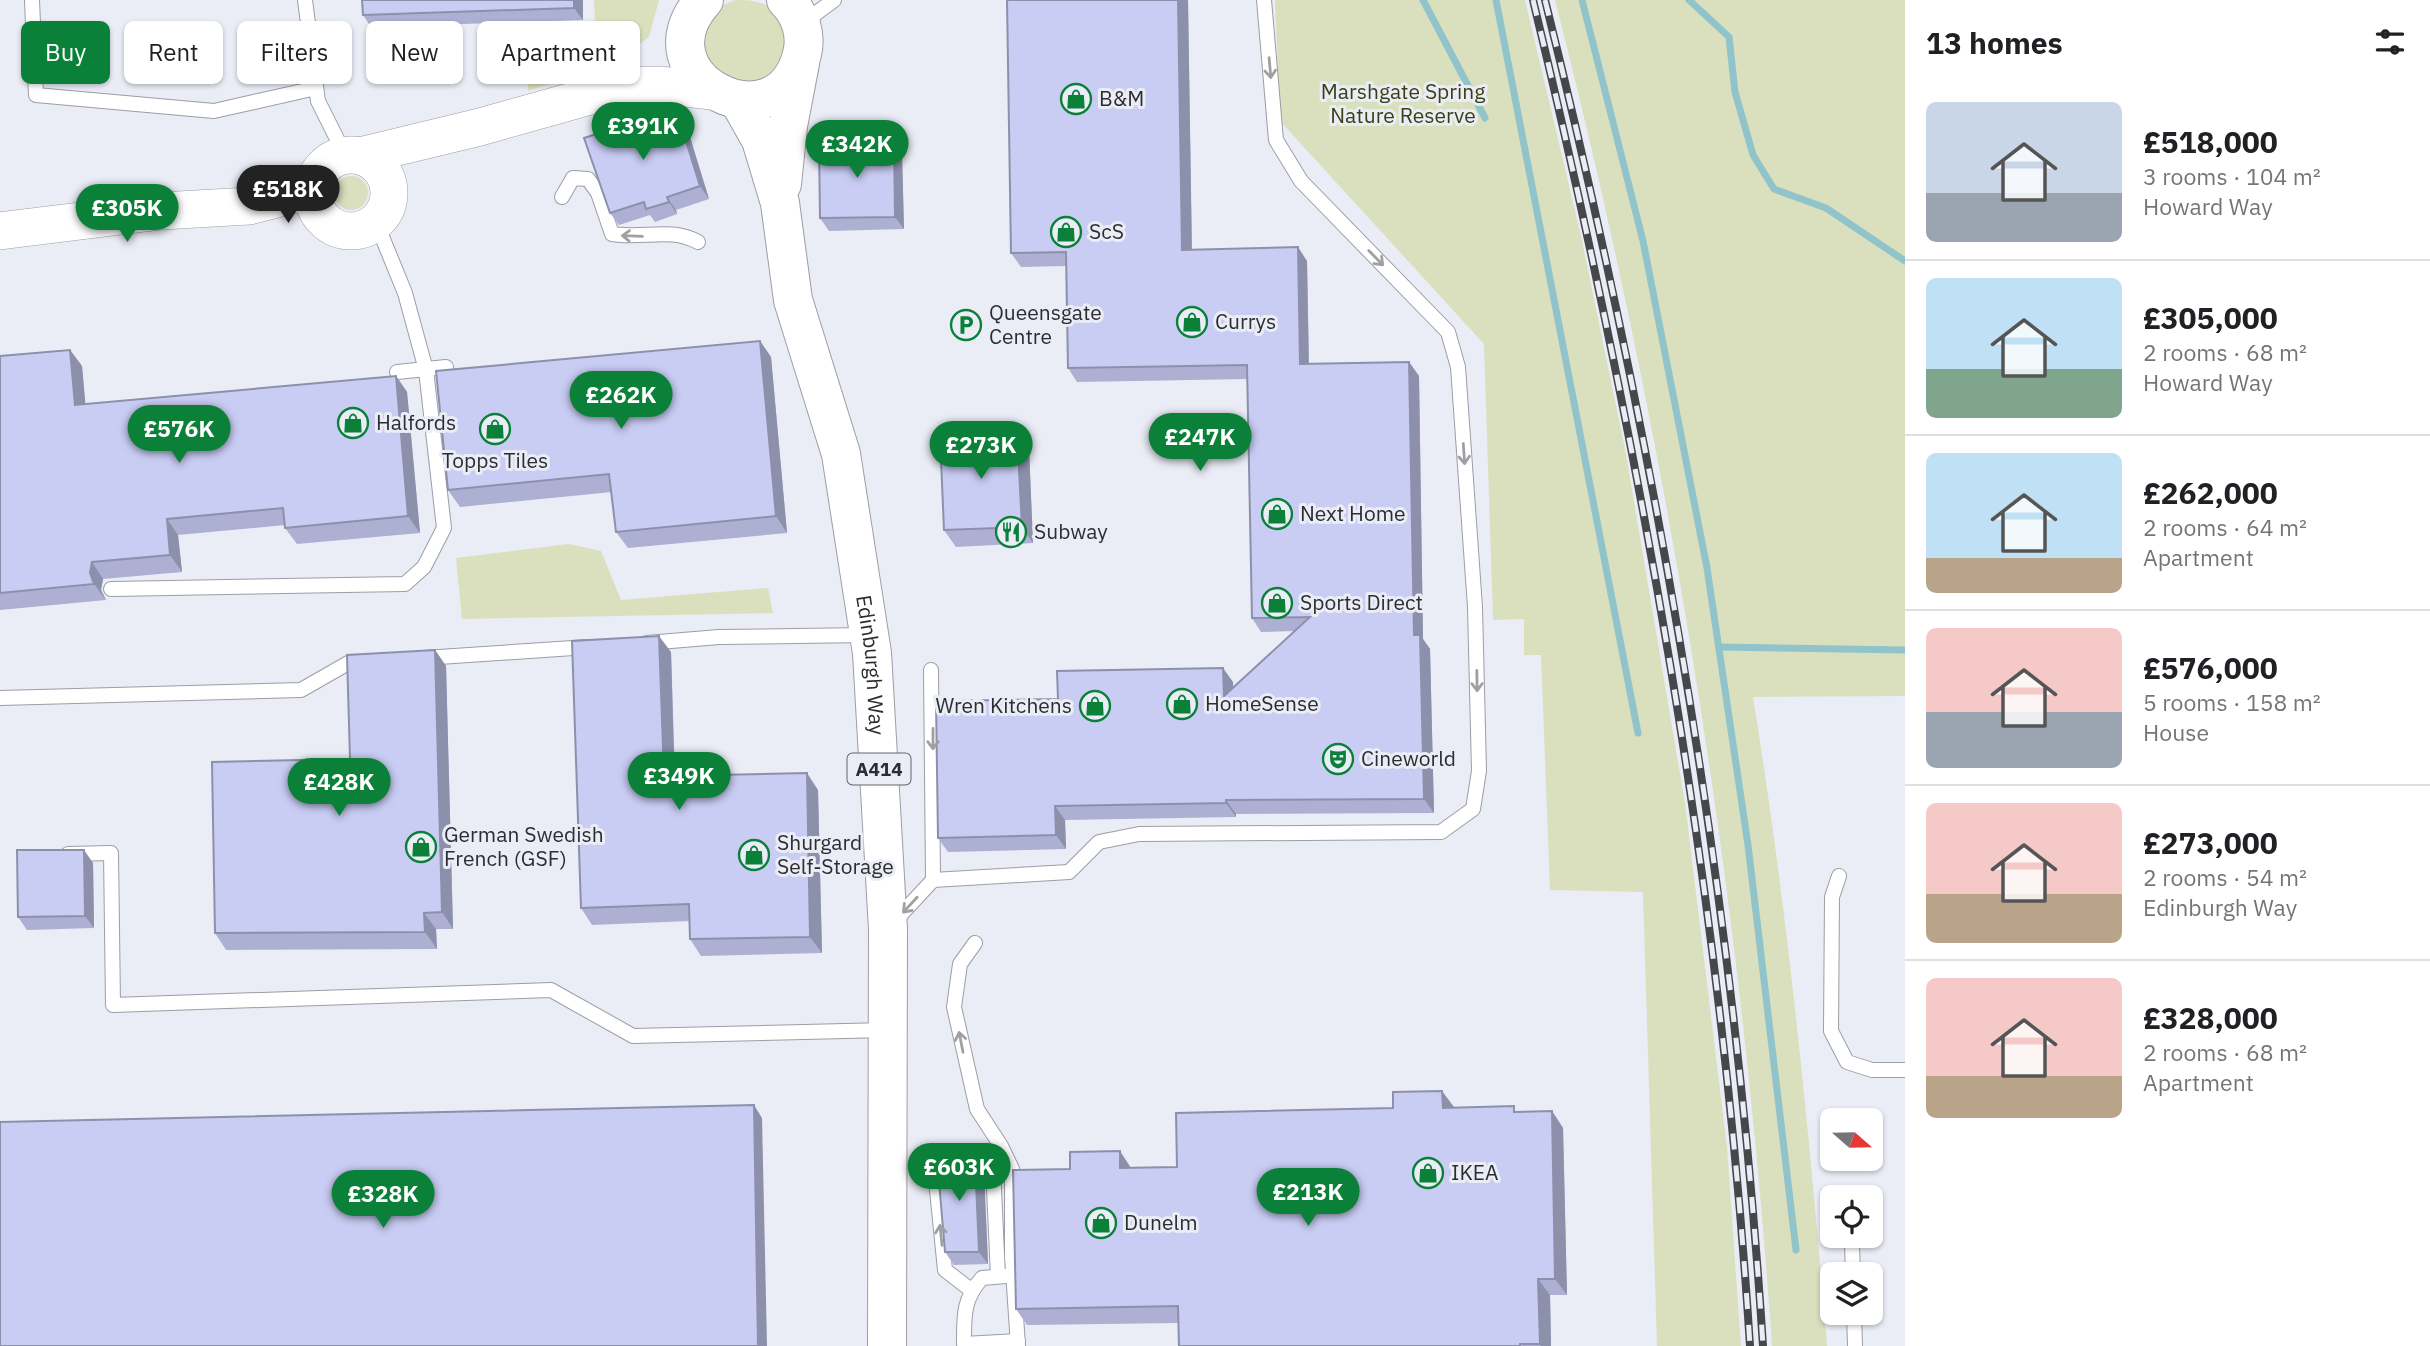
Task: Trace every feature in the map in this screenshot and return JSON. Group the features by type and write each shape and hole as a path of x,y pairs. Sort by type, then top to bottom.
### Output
{"highway":[{"path":"725,96 768,96 785,86 802,48 800,21 786,0"},
{"name":"Edinburgh Way","path":"693,12 686,41 691,65 725,96 761,140 780,203 793,300 841,454 869,635 888,929 887,1346"},
{"name":"Edinburgh Way","path":"780,203 788,126 802,48"}],"street":[{"path":"626,86 679,49 693,12"},
{"path":"316,204 323,167 353,155 480,127 626,86 659,85 725,96"},
{"path":"387,180 480,127"},
{"path":"0,231 160,211 316,204 341,231 365,229 376,222 388,203 387,180 381,169 353,155"}],"lane":[{"path":"32,0 36,95 214,111 316,88"},
{"path":"305,0 318,101 353,155"},
{"path":"802,48 815,14 835,0"},
{"path":"933,880 1069,872 1099,842 1139,834 1441,832 1473,809 1479,771 1475,607 1458,367 1448,332 1301,181 1276,140 1264,0"},
{"path":"562,197 573,177 588,178 598,192 612,234 632,237 680,232 698,242"},
{"path":"111,589 405,584 424,567 444,528 426,370 405,293 376,222"},
{"path":"397,372 446,367"},
{"path":"638,643 719,637 869,635"},
{"path":"405,659 597,647"},
{"path":"0,698 301,690 349,662 377,661"},
{"path":"888,929 933,880 931,670"},
{"path":"52,854 111,853 114,1005 551,990 633,1036 887,1030"},
{"path":"1839,876 1832,897 1830,1031 1847,1062 1872,1070 1905,1070"},
{"path":"975,943 960,964 954,1007 976,1109 1001,1146 1012,1169 1013,1275 1018,1343 964,1343 963,1315 971,1290 982,1278 1013,1275"},
{"path":"971,1290 945,1270 935,1170 940,1161 981,1158 993,1167 998,1276"},
{"path":"1854,1325 1855,1346"}],"green space":[{"path":"594,0 659,0 649,37 640,44 640,21 595,21"},
{"path":"737,0 766,5 776,15 790,41 774,78 734,87 704,59 704,49 708,22 719,9"},
{"name":"Marshgate Spring Nature Reserve","path":"1275,0 1525,0 1581,236 1625,449 1685,803 1727,1147 1741,1346 1657,1346 1643,892 1550,890 1541,655 1524,655 1524,619 1493,620 1484,344 1280,121"},
{"path":"1555,0 1905,0 1905,696 1753,697 1777,859 1796,1021 1820,1264 1820,1325 1825,1325 1827,1346 1772,1346 1741,1006 1720,837 1665,500 1595,166"},
{"path":"528,84 549,84 528,91"},
{"path":"351,176 363,181 368,193 363,205 351,210 339,205 334,193 339,181"},
{"path":"569,544 601,551 621,600 768,588 773,613 462,619 456,558"}],"building":[{"path":"362,0 574,0 574,8 363,15"},
{"path":"1007,0 1178,0 1182,250 1298,247 1300,364 1409,362 1414,635 1420,635 1424,799 1226,800 1226,803 1055,806 1056,835 938,838 936,701 1058,699 1057,671 1223,668 1224,696 1310,617 1252,618 1247,365 1068,368 1066,252 1011,253"},
{"path":"676,109 700,186 667,197 669,202 646,209 644,202 610,213 584,138"},
{"path":"894,141 895,217 820,218 819,143"},
{"path":"760,341 776,516 616,532 609,474 448,490 436,371"},
{"path":"70,350 75,405 396,376 408,516 285,528 283,508 167,519 170,555 92,562 90,573 94,584 0,593 0,356"},
{"path":"1017,432 1022,527 944,530 940,436"},
{"path":"659,636 664,776 807,773 810,937 690,939 689,904 581,908 572,641"},
{"path":"435,650 442,912 424,913 425,932 215,933 212,762 350,759 347,655"},
{"path":"17,850 84,850 85,916 18,917"},
{"path":"1442,1091 1443,1108 1514,1106 1514,1112 1552,1111 1555,1279 1538,1279 1540,1344 1179,1346 1178,1306 1016,1309 1013,1170 1070,1169 1070,1152 1120,1151 1120,1168 1177,1167 1176,1113 1393,1108 1393,1092"},
{"path":"754,1105 758,1346 0,1346 0,1122"},
{"path":"969,1155 975,1160 979,1252 945,1252 937,1158"}],"waterway":[{"path":"1423,0 1485,118"},
{"path":"1496,0 1638,733"},
{"path":"1582,0 1643,241 1707,568 1748,845 1796,1250"},
{"path":"1689,0 1729,37 1735,92 1753,155 1774,189 1826,208 1905,261"},
{"path":"1719,647 1905,650"}],"railway":[{"path":"1533,0 1608,333 1671,668 1719,1006 1737,1175 1750,1346"},
{"path":"1545,0 1621,333 1655,500 1684,668 1732,1006 1750,1176 1763,1346"}],"place":[{"name":"B&M","path":"1076,99"},
{"name":"ScS","path":"1066,232"},
{"name":"Currys","path":"1192,322"},
{"name":"Queensgate Centre","path":"966,325"},
{"name":"Halfords","path":"353,423"},
{"name":"Topps Tiles","path":"495,429"},
{"name":"Next Home","path":"1277,514"},
{"name":"Subway","path":"1011,532"},
{"name":"Sports Direct","path":"1277,603"},
{"name":"HomeSense","path":"1182,704"},
{"name":"Wren Kitchens","path":"1095,706"},
{"name":"Cineworld","path":"1338,759"},
{"name":"German Swedish French (GSF)","path":"421,847"},
{"name":"Shurgard Self-Storage","path":"754,855"},
{"name":"IKEA","path":"1428,1173"},
{"name":"Dunelm","path":"1101,1223"}]}
